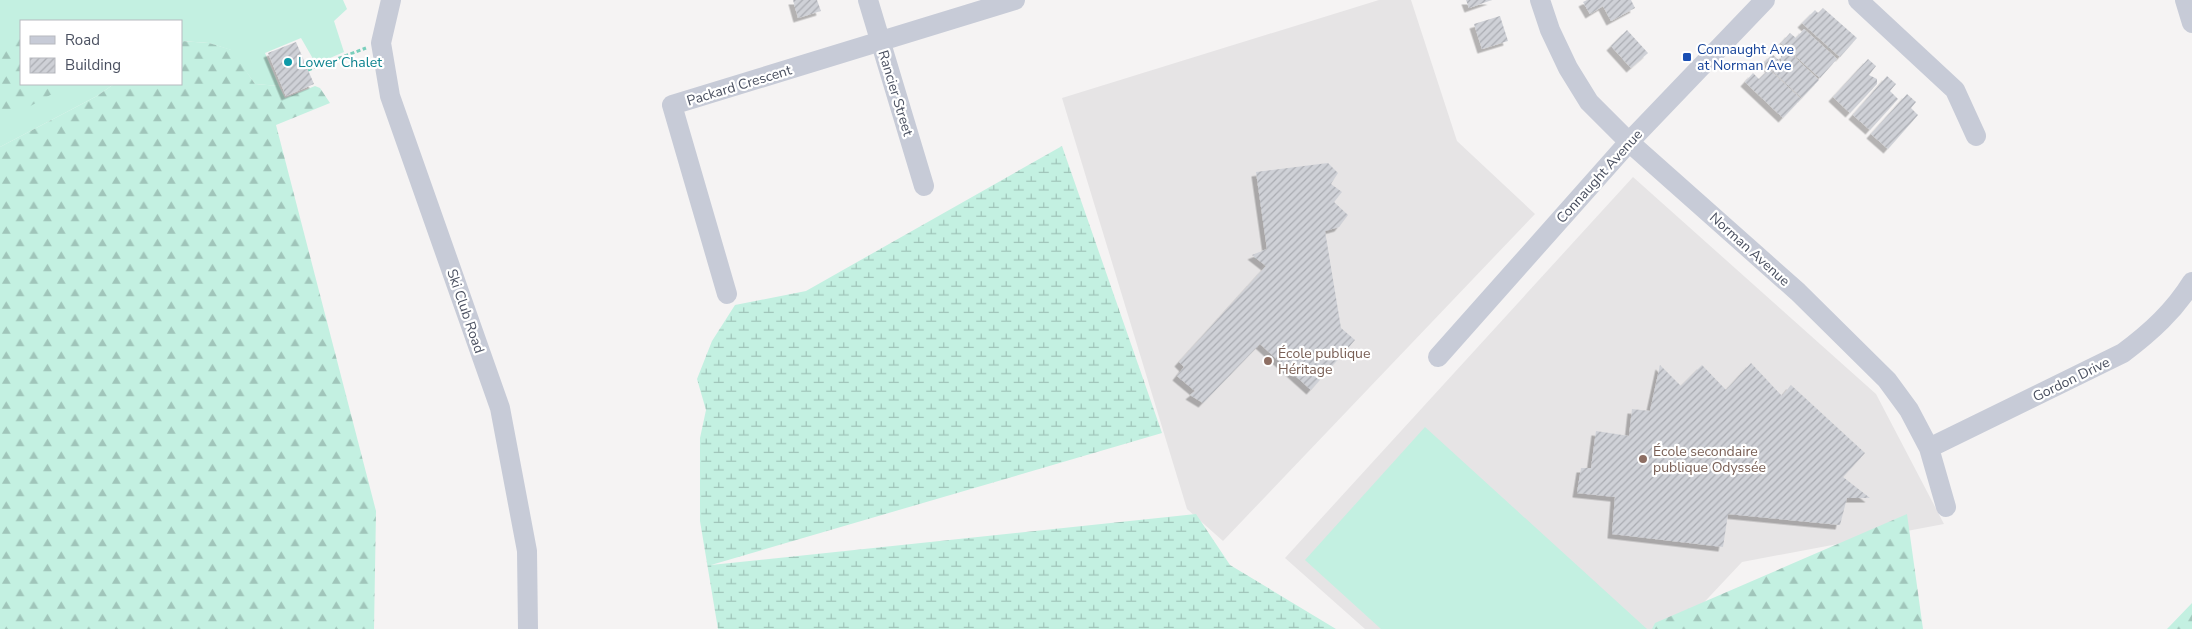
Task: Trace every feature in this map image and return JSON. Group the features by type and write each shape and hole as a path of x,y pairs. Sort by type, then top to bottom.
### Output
{"street":[{"name":"Ski Club Road","path":"391,0 381,43 390,96 500,408 527,551 528,629"},
{"name":"Rancier Street","path":"868,0 924,186"},
{"path":"881,42 1015,0"},
{"name":"Norman Avenue","path":"1540,0 1550,30 1568,68 1589,102 1629,142 1798,292 1887,380 1909,410 1929,448 1946,508"},
{"name":"Connaught Avenue","path":"1438,357 1629,142 1765,0"},
{"path":"1858,0 1955,90 1976,136"},
{"path":"2185,0 2192,23"},
{"name":"Packard Crescent","path":"728,294 672,105 881,42"},
{"name":"Gordon Drive","path":"1929,448 2123,353 2150,333 2173,310 2192,282"}],"path":[{"path":"308,70 356,52"}],"shaded area":[{"name":"École publique Héritage","path":"1379,0 1411,0 1457,141 1535,214 1223,541 1187,509 1062,98"},
{"name":"École secondaire publique Odyssée","path":"1633,177 1876,394 1944,524 1742,562 1679,629 1365,629 1285,558"}],"green space":[{"path":"0,0 343,0 347,9 334,21 344,52 316,64 301,38 265,53 279,86 255,84 231,50 209,43 182,41 182,20 20,20 20,85 113,85 97,96 0,147"},
{"path":"20,39 20,85 68,85 0,123 0,40"},
{"path":"182,41 209,43 232,50 255,84 279,86 285,98 315,86 320,88 330,103 276,125 376,511 374,629 0,629 0,147 97,96 113,85 182,85"},
{"path":"1062,146 1162,433 711,565 1196,514 1230,565 1336,629 718,629 700,521 700,438 706,410 697,379 712,341 735,305 806,291"},
{"path":"1425,427 1647,629 1381,629 1305,560"},
{"path":"1907,514 1923,629 1652,629 1655,623"},
{"path":"2192,603 2192,629 2167,629"}],"building":[{"path":"793,0 817,0 821,11 798,18"},
{"path":"1466,0 1492,0 1469,8"},
{"path":"1587,0 1631,0 1635,8 1611,21 1603,6 1590,14 1583,2"},
{"path":"1823,8 1857,38 1840,57 1802,23 1815,10 1818,13"},
{"path":"1500,16 1508,41 1482,49 1474,24"},
{"path":"1804,29 1837,59 1820,78 1781,43 1790,33 1796,38"},
{"path":"1627,30 1648,53 1631,68 1611,46"},
{"name":"Lower Chalet","path":"296,42 314,84 286,96 268,53"},
{"path":"1789,52 1819,80 1802,98 1764,63 1772,54 1781,62 1781,56"},
{"path":"1868,59 1876,66 1869,75 1877,79 1877,84 1850,113 1833,97"},
{"path":"1769,69 1801,99 1783,118 1745,82 1753,73 1759,79"},
{"path":"1887,76 1896,84 1890,91 1898,99 1870,130 1853,115"},
{"path":"1907,94 1916,102 1911,108 1918,115 1888,149 1871,134"},
{"path":"1328,163 1338,173 1331,184 1342,192 1334,202 1348,215 1339,227 1325,231 1341,328 1355,340 1311,390 1260,344 1203,403 1190,395 1195,391 1177,376 1184,367 1179,362 1266,266 1252,255 1267,249 1256,172"},
{"path":"1751,363 1782,396 1791,385 1865,453 1843,477 1870,498 1847,498 1840,525 1728,514 1723,547 1612,534 1615,497 1577,493 1581,468 1591,468 1596,431 1629,436 1632,409 1650,411 1660,365 1681,386 1702,365 1726,390"}],"place":[{"name":"Connaught Ave at Norman Ave","path":"1687,57"},
{"name":"Lower Chalet","path":"288,62"},
{"name":"École publique Héritage","path":"1268,361"},
{"name":"École secondaire publique Odyssée","path":"1643,459"}]}
